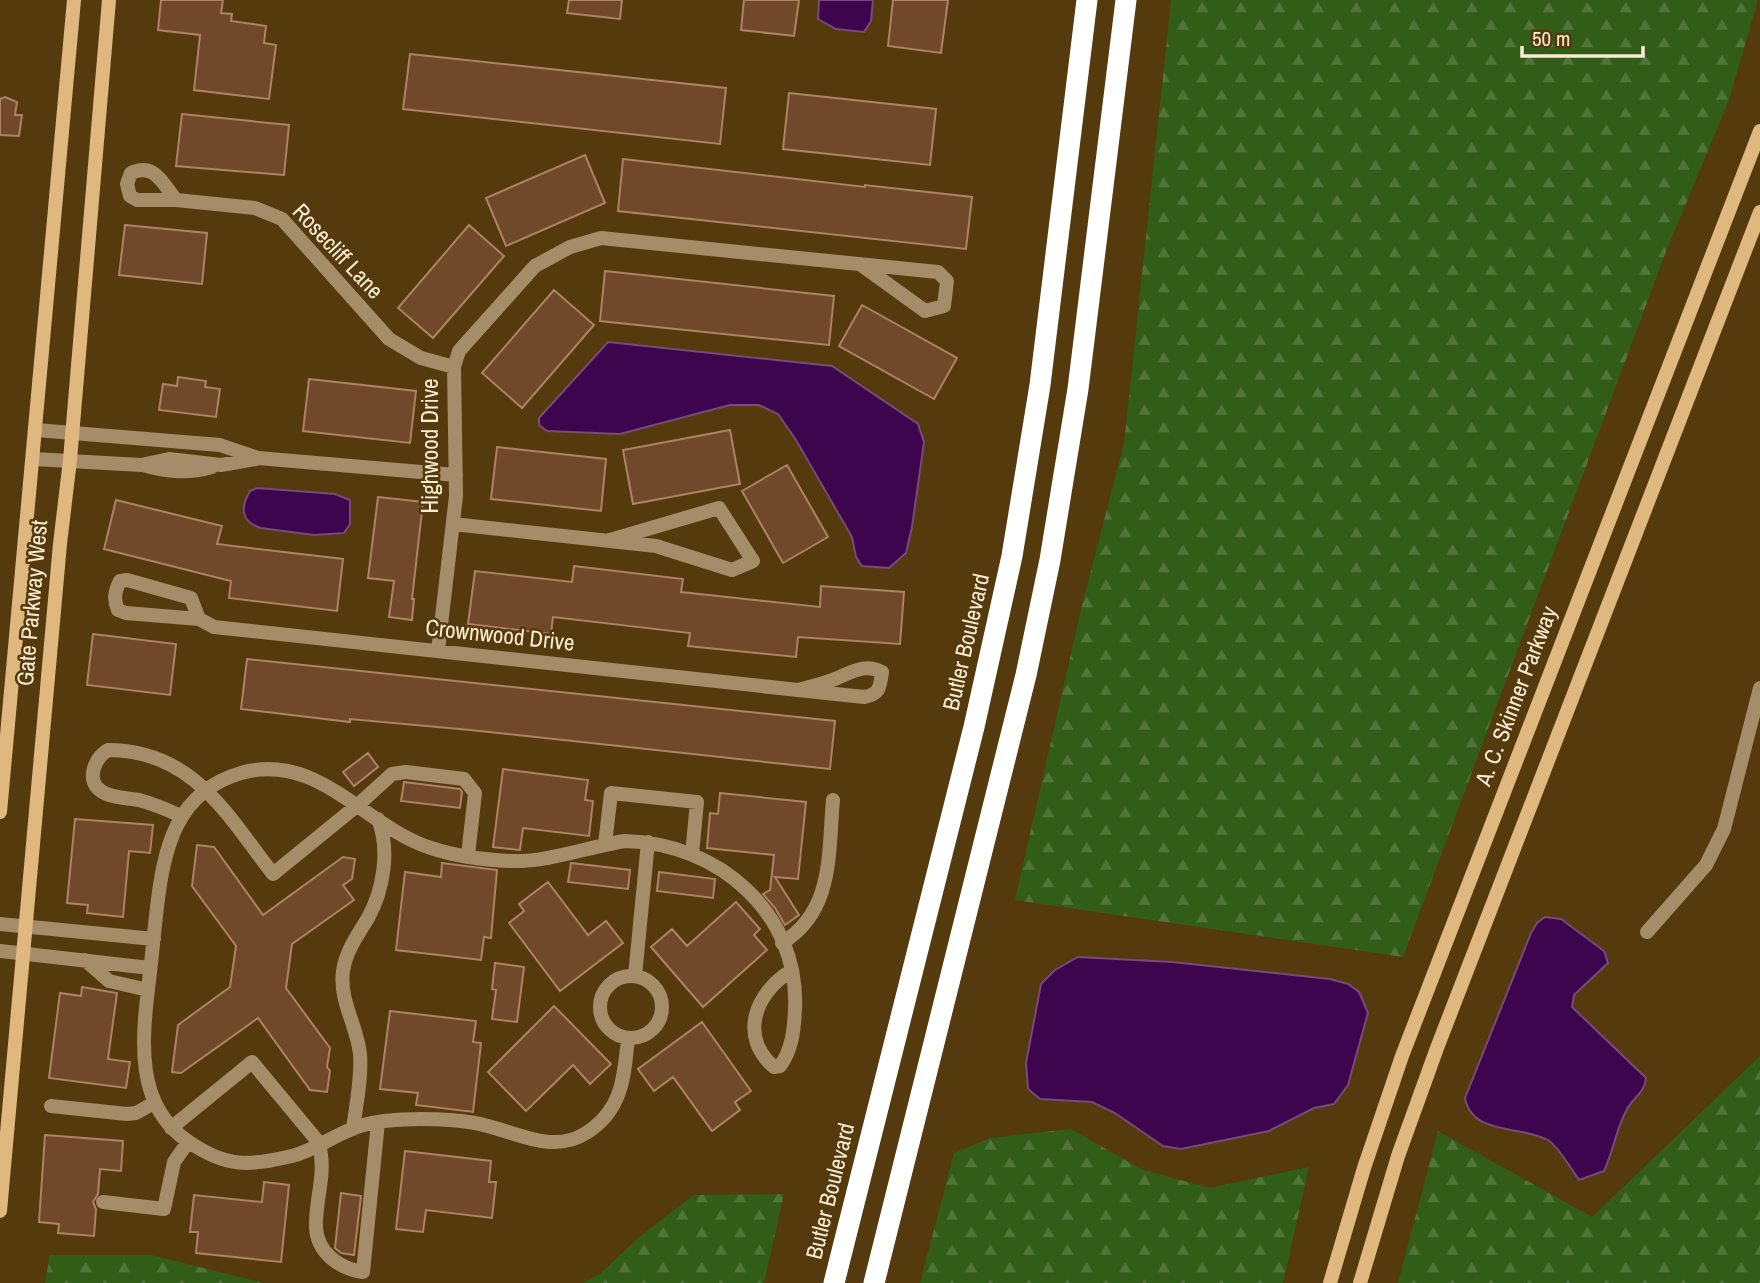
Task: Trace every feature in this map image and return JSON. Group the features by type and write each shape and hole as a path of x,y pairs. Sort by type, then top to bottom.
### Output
{"highway":[{"name":"Butler Boulevard","path":"834,1283 971,741 1006,590 1037,408 1087,0"},
{"path":"874,1283 1041,606 1076,400 1126,0"}],"main road":[{"name":"Gate Parkway West","path":"0,812 74,0"},
{"name":"Gate Parkway West","path":"0,1211 60,544 70,460 109,0"},
{"name":"A. C. Skinner Parkway","path":"1330,1283 1364,1168 1402,1056 1760,131"},
{"path":"1360,1283 1398,1156 1429,1070 1760,212"}],"street":[{"name":"Rosecliff Lane","path":"176,200 255,208 282,219 388,339 421,358 454,367"},
{"name":"Highwood Drive","path":"438,651 456,475 454,367 459,351 535,266 570,247 600,239 860,264 937,272 947,281 944,306 925,312 860,264"},
{"path":"36,430 220,445 258,458 456,475"},
{"path":"34,459 142,465 162,471 193,473 258,458"},
{"path":"453,524 656,546 732,570 753,561 719,508 610,540"},
{"name":"Crownwood Drive","path":"199,619 191,598 127,580 120,581 115,591 118,610 126,613 199,619 214,627 438,651 798,690 864,697 874,695 880,689 882,672 873,667 857,669 830,681 798,690"},
{"path":"1647,932 1706,865 1724,829 1760,688"},
{"path":"181,816 142,801 106,794 99,790 93,783 93,773 99,755 108,750 118,750 150,755 187,773 207,790 274,874 392,774 399,772 464,779 475,793 468,855"},
{"path":"628,1038 624,1077 617,1098 595,1126 572,1139 542,1141 482,1124 448,1120 378,1122 353,1129 290,1156 251,1164 237,1164 210,1155 171,1128 154,1103 144,1068 143,1042 150,968 165,856 181,816 207,790 238,774 281,769 329,786 378,819 429,848 513,861 625,841 648,842 692,853 727,872 743,885 764,910 782,943 791,971 796,997 792,1038 787,1057 780,1066 774,1067 766,1060 757,1044 754,1032 756,1017 760,1001 768,989 791,971"},
{"path":"605,844 611,793 697,802 692,853"},
{"path":"782,943 799,932 809,921 820,901 826,881 834,800"},
{"path":"353,1129 360,1054 344,1002 343,971 349,951 379,889 384,844 378,819"},
{"path":"635,976 648,842"},
{"path":"0,924 154,939"},
{"path":"0,951 150,968"},
{"path":"85,960 109,981 148,990"},
{"path":"635,976 652,984 658,992 662,1011 654,1028 646,1034 628,1038 609,1028 603,1019 602,998 607,988 615,981 635,976"},
{"path":"171,1128 252,1062 319,1144 323,1169 316,1229 327,1255 337,1265 363,1272 378,1122"},
{"path":"51,1106 127,1114 136,1113 154,1103"},
{"path":"103,1202 164,1209 174,1161 188,1142"}],"green space":[{"path":"1171,0 1758,0 1729,100 1667,249 1403,957 1015,900 1082,605 1124,444"},
{"path":"1760,1056 1760,1283 1398,1283 1438,1131 1592,1217"},
{"path":"1071,1129 1141,1169 1209,1188 1309,1167 1283,1283 920,1283 954,1153 990,1138"},
{"path":"784,1194 764,1283 583,1283 601,1273 639,1237 694,1195"},
{"path":"50,1255 151,1255 263,1283 45,1283"}],"shaded area":[{"path":"819,0 873,0 871,21 864,32 836,29 818,19"},
{"path":"608,342 832,366 918,424 924,442 906,553 889,568 862,566 856,557 852,537 796,440 778,414 759,405 730,405 620,434 547,431 539,425 539,418"},
{"path":"257,488 335,494 350,500 350,524 344,533 314,535 261,528 249,522 244,514 250,491"},
{"path":"1545,917 1561,919 1604,951 1608,963 1574,995 1572,1007 1646,1078 1643,1088 1623,1118 1604,1171 1579,1180 1548,1140 1487,1124 1469,1110 1465,1098 1531,933"},
{"path":"1078,957 1172,962 1330,979 1348,984 1359,992 1368,1013 1348,1085 1334,1104 1314,1108 1269,1131 1181,1149 1163,1146 1115,1113 1092,1102 1040,1099 1028,1089 1026,1063 1041,984 1055,970"}],"building":[{"path":"161,0 223,0 221,13 232,14 231,21 266,26 264,43 276,45 269,99 194,90 200,35 158,30"},
{"path":"569,0 622,0 620,19 567,13"},
{"path":"744,0 799,0 794,36 741,30"},
{"path":"893,0 948,0 941,53 888,46"},
{"path":"410,54 726,88 720,144 403,109"},
{"path":"789,93 936,109 930,165 783,149"},
{"path":"5,97 17,102 15,115 22,115 19,136 0,135 0,99"},
{"path":"182,114 289,125 284,175 176,166"},
{"path":"585,155 605,203 506,246 486,198"},
{"path":"623,159 972,197 966,249 618,211"},
{"path":"125,225 207,233 202,284 119,275"},
{"path":"469,225 504,256 433,338 398,308"},
{"path":"605,271 834,296 829,345 600,321"},
{"path":"554,290 594,325 522,408 482,373"},
{"path":"862,305 957,358 934,399 839,346"},
{"path":"178,377 206,381 205,387 220,389 216,417 159,410 163,384 177,386"},
{"path":"309,379 416,391 410,443 303,431"},
{"path":"730,430 740,484 633,504 623,450"},
{"path":"497,447 606,459 601,511 491,499"},
{"path":"787,465 828,537 783,563 742,491"},
{"path":"378,497 423,502 412,620 389,617 394,581 368,578"},
{"path":"116,500 222,526 217,544 343,559 337,611 229,598 231,581 104,549"},
{"path":"574,566 683,579 681,592 820,607 821,586 904,592 900,644 798,637 796,657 688,646 690,633 553,617 551,634 468,624 475,571 572,582"},
{"path":"93,634 176,644 170,695 87,685"},
{"path":"247,659 835,721 830,769 470,730 350,719 350,722 241,709"},
{"path":"368,753 378,767 354,786 343,772"},
{"path":"503,769 588,780 585,800 593,801 589,836 523,828 520,850 493,847"},
{"path":"404,782 460,789 460,808 401,801"},
{"path":"720,793 806,802 798,879 775,877 799,915 785,925 763,894 770,890 774,855 707,848 710,813 718,814"},
{"path":"75,819 153,825 150,853 129,851 123,917 87,913 88,905 67,903"},
{"path":"197,845 214,847 263,915 343,857 355,859 352,879 343,885 354,900 292,944 286,988 330,1048 327,1092 310,1090 258,1018 181,1073 172,1072 178,1025 230,987 236,946 192,886"},
{"path":"442,863 497,870 491,938 484,937 481,960 396,950 405,872 441,877"},
{"path":"571,863 630,870 628,889 568,882"},
{"path":"659,872 715,879 713,898 657,891"},
{"path":"548,882 588,935 606,921 623,943 560,991 509,923 524,911 519,904"},
{"path":"736,902 760,929 754,935 767,950 703,1007 651,947 672,929 687,946"},
{"path":"495,963 524,967 517,1022 492,1019 496,990 492,989"},
{"path":"82,987 117,993 108,1059 130,1062 126,1088 49,1078 60,993 81,996"},
{"path":"554,1006 611,1064 590,1084 573,1065 526,1111 488,1072"},
{"path":"390,1011 476,1021 473,1042 481,1043 473,1112 416,1105 418,1093 380,1089"},
{"path":"702,1022 751,1091 735,1102 740,1110 712,1131 673,1077 654,1091 638,1069"},
{"path":"45,1135 123,1141 121,1171 100,1169 98,1194 93,1202 96,1209 94,1236 58,1233 59,1224 39,1222"},
{"path":"405,1151 491,1161 489,1182 496,1182 492,1218 426,1210 423,1232 396,1229"},
{"path":"264,1182 289,1185 281,1262 196,1253 198,1232 190,1232 194,1195 262,1202"},
{"path":"341,1193 361,1196 354,1255 341,1253 335,1248"}]}
